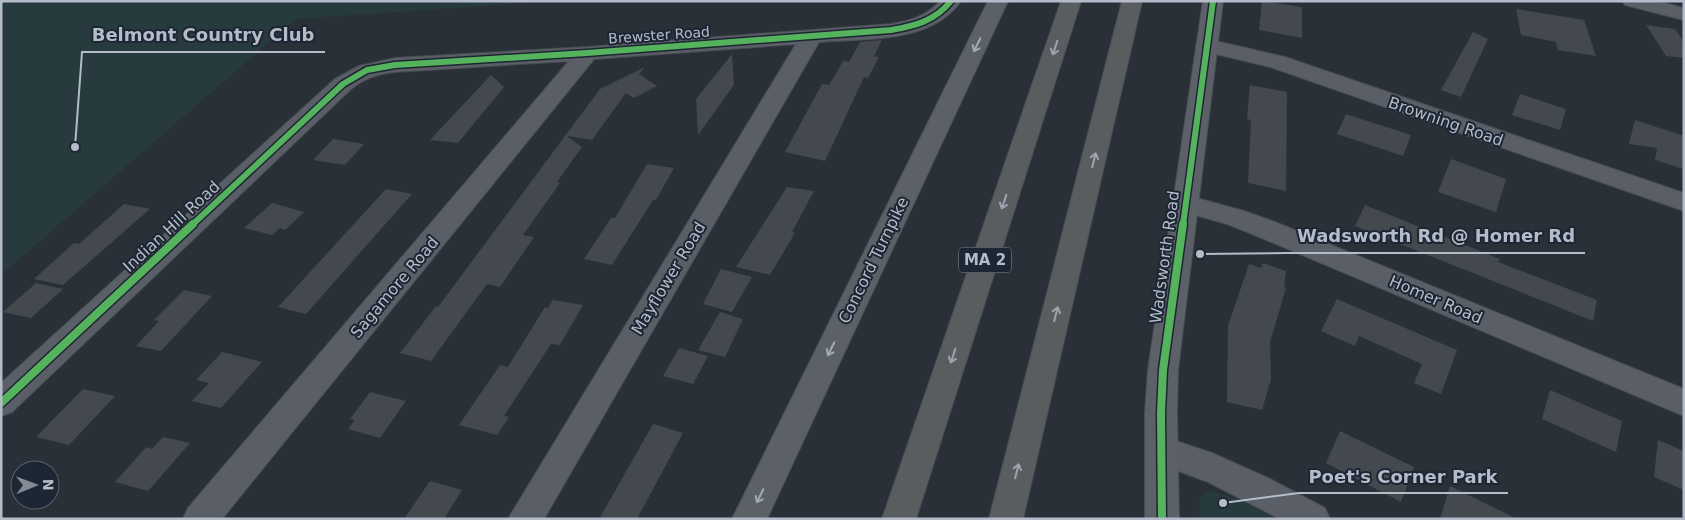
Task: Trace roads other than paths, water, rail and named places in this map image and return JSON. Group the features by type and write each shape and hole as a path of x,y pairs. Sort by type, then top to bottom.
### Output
{"highway":[{"name":"MA 2","path":"899,519 1071,1"},
{"path":"1006,519 1132,1"},
{"path":"1120,52 1151,1"}],"main road":[{"name":"Concord Turnpike","path":"749,519 998,1"},
{"name":"Wadsworth Road","path":"1162,519 1163,370 1212,1"}],"street":[{"name":"Brewster Road","path":"361,72 386,66 891,30 920,24 939,16 951,1"},
{"path":"1632,1 1684,14"},
{"name":"Mayflower Road","path":"525,519 811,37"},
{"name":"Browning Road","path":"1207,45 1277,62 1684,202"},
{"name":"Sagamore Road","path":"200,519 587,53"},
{"name":"Indian Hill Road","path":"1,403 343,84 361,72"},
{"name":"Homer Road","path":"1186,204 1266,228 1684,402"},
{"path":"1161,450 1232,476 1313,519"}],"place":[{"name":"Belmont Country Club","path":"75,147"},
{"name":"Wadsworth Rd @ Homer Rd","path":"1200,254"},
{"name":"Poet's Corner Park","path":"1223,503"}]}
